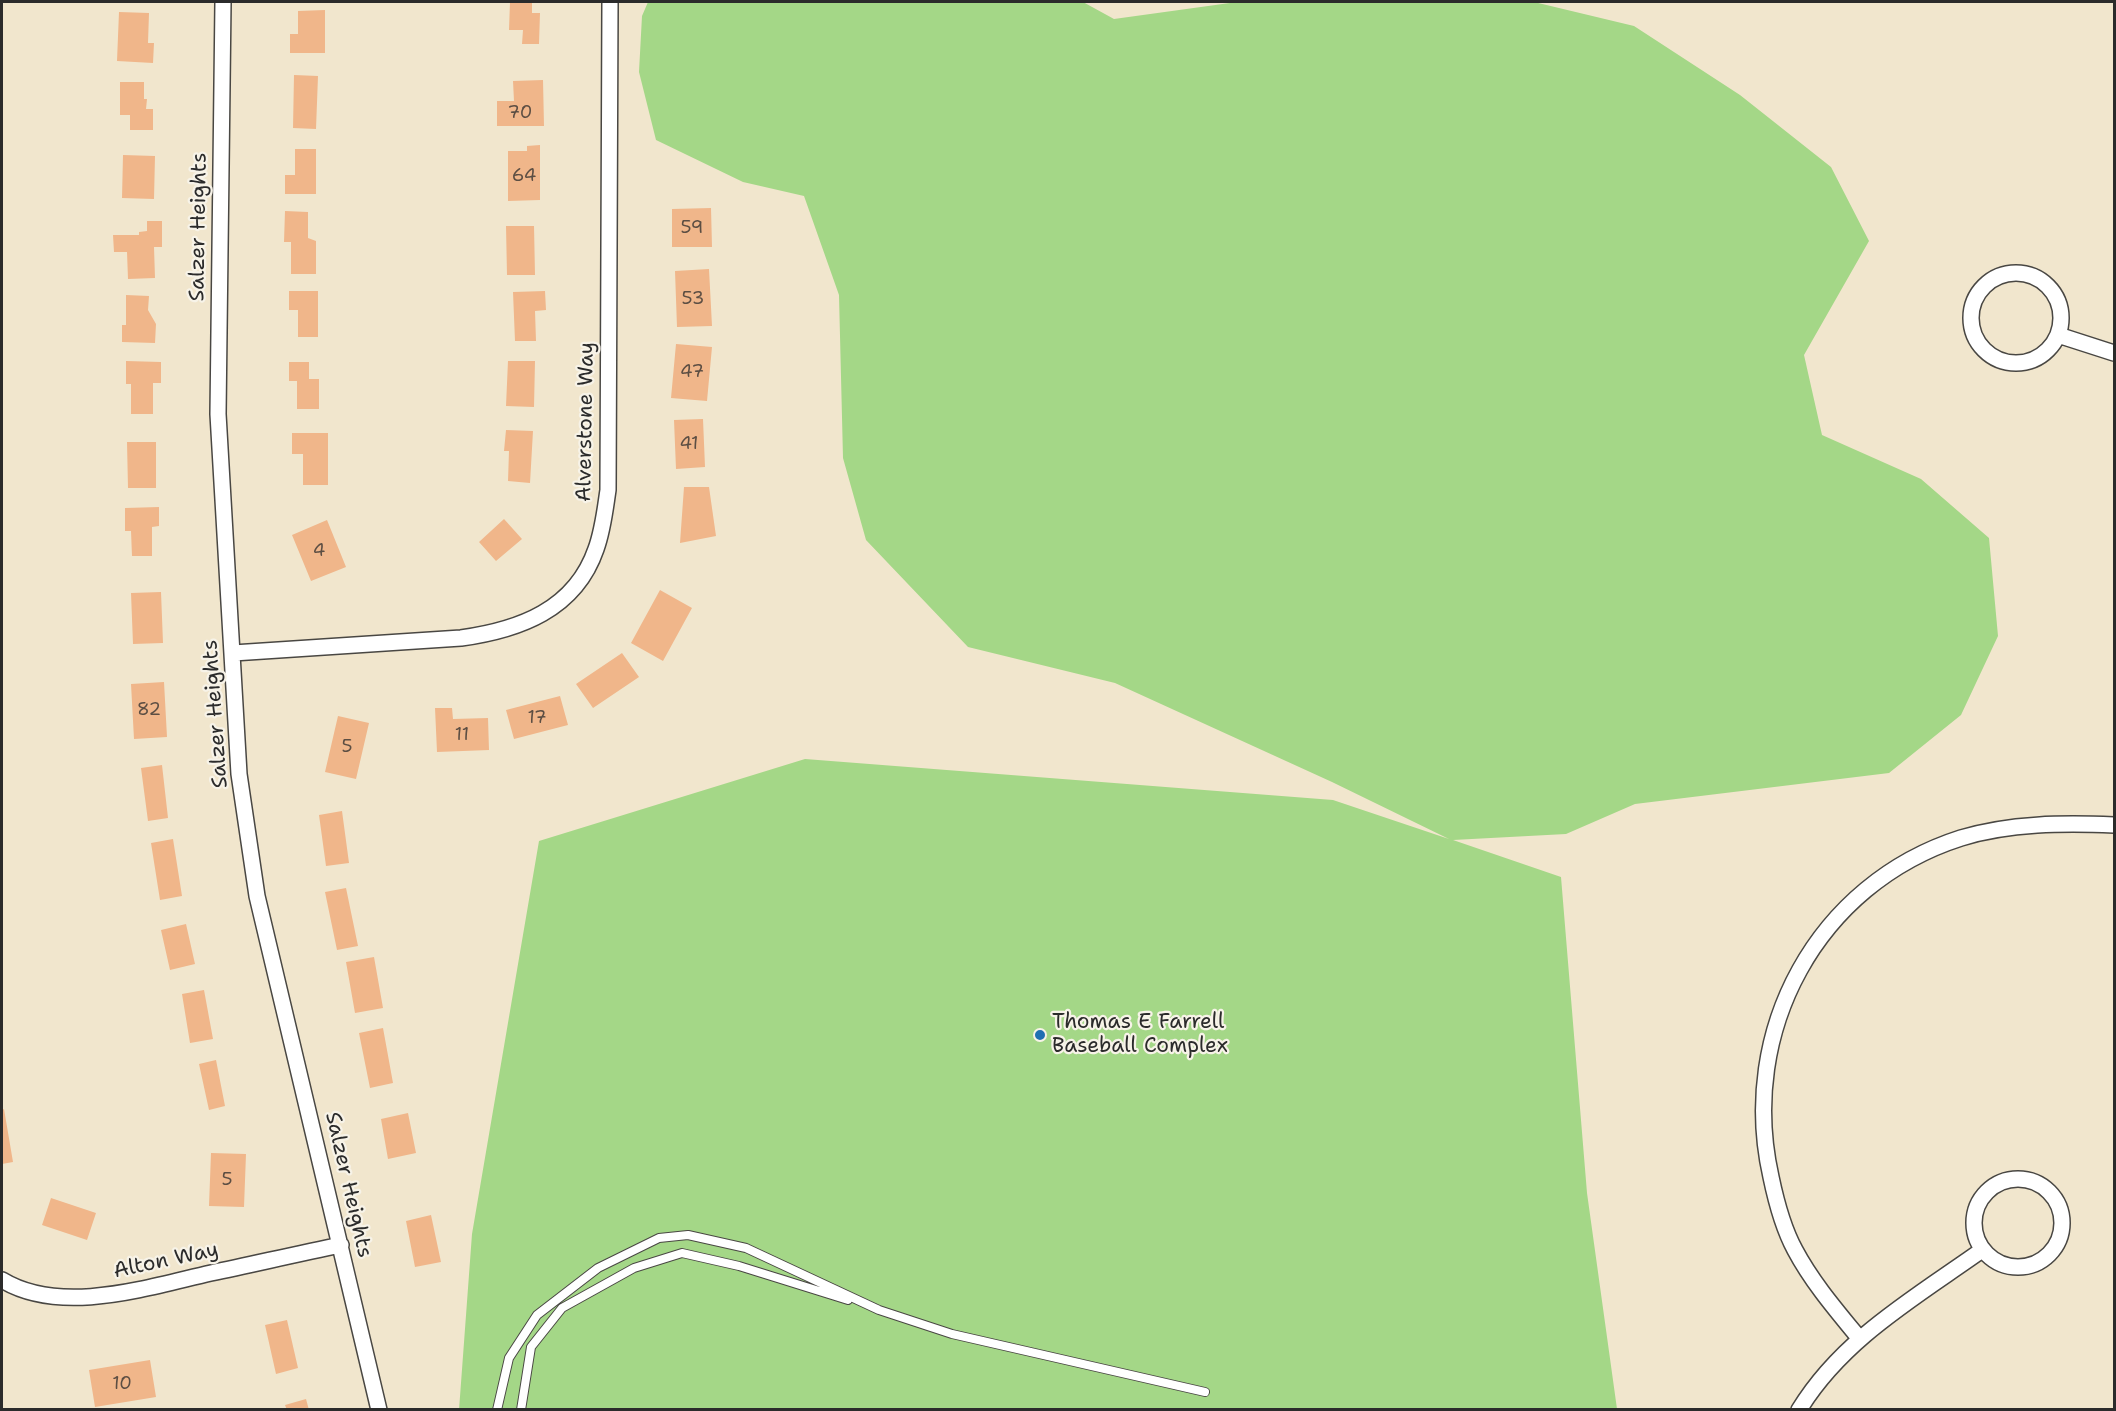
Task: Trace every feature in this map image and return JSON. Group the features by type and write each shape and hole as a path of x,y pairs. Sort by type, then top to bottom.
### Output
{"street":[{"name":"Salzer Heights","path":"223,2 218,414 239,774 257,896 379,1410"},
{"name":"Alverstone Way","path":"233,653 461,638 490,634 516,627 537,617 573,589 587,569 602,529 608,490 610,2"},
{"path":"2015,273 2030,275 2043,282 2053,292 2060,306 2061,320 2058,335 2051,348 2039,358 2025,363 2010,364 1996,359 1984,350 1975,338 1971,323 1972,308 1978,294 1988,283 2000,276 2015,273"},
{"path":"2058,335 2115,353"},
{"path":"1859,1338 1820,1289 1794,1249 1776,1199 1764,1148 1762,1105 1767,1062 1775,1024 1789,986 1813,948 1840,913 1875,883 1913,858 1961,838 2002,829 2078,824 2115,825"},
{"path":"2016,1179 2038,1183 2058,1204 2062,1218 2062,1233 2047,1258 2034,1265 2020,1268 2005,1266 1982,1250 1975,1237 1973,1222 1976,1207 1984,1194 1995,1185 2016,1179"},
{"name":"Alton Way","path":"2,1280 32,1292 54,1296 97,1296 340,1245"},
{"path":"1799,1410 1828,1371 1859,1338 1982,1250"}],"lane":[{"path":"497,1410 509,1358 537,1315 598,1268 659,1238 687,1235 746,1248 879,1310"},
{"path":"521,1410 531,1347 562,1308 634,1268 682,1253 738,1266 952,1334 1205,1392"}],"green space":[{"path":"648,2 1083,2 1114,19 1237,2 1534,2 1634,26 1740,95 1831,167 1869,241 1804,355 1822,435 1921,479 1989,538 1998,636 1961,715 1889,773 1635,804 1566,834 1453,840 1561,877 1587,1193 1617,1409 459,1410 472,1234 539,841 805,759 1333,800 1449,839 1332,782 1115,683 968,647 866,540 843,458 839,295 804,196 743,182 656,140 639,72 642,16"}],"building":[{"path":"510,2 532,2 532,13 540,13 539,44 522,44 523,30 509,30"},
{"path":"325,10 325,53 290,53 290,34 298,34 298,11"},
{"path":"119,12 149,13 148,43 154,43 153,63 117,61"},
{"path":"294,75 318,76 316,129 293,128"},
{"path":"543,80 544,126 497,126 497,101 514,101 513,81"},
{"path":"120,82 144,82 146,109 153,109 153,130 130,130 130,115 120,115"},
{"path":"540,145 540,200 508,201 508,151 527,151 527,146"},
{"path":"295,149 316,149 316,194 285,194 285,175 295,175"},
{"path":"123,155 155,156 154,199 122,198"},
{"path":"711,208 712,247 672,247 672,209"},
{"path":"285,211 308,212 308,238 316,241 316,274 291,274 291,242 284,242"},
{"path":"147,221 162,221 162,247 154,247 155,278 128,279 127,252 114,252 113,235 139,235 139,232 147,231"},
{"path":"506,226 534,226 535,275 507,275"},
{"path":"709,269 712,326 677,327 675,271"},
{"path":"289,291 318,291 318,337 298,337 298,310 289,310"},
{"path":"545,291 546,310 535,311 536,341 515,341 513,292"},
{"path":"126,295 149,296 148,310 156,324 155,343 122,342 122,325 126,325"},
{"path":"676,344 712,347 707,401 671,398"},
{"path":"126,361 161,362 161,383 153,383 153,414 131,414 131,384 126,384"},
{"path":"508,361 535,361 534,407 506,406"},
{"path":"289,362 309,362 309,379 319,379 319,409 297,409 297,381 289,381"},
{"path":"703,419 705,467 676,469 674,420"},
{"path":"506,430 533,431 530,483 508,481 509,451 504,451"},
{"path":"292,433 328,433 328,485 303,485 303,454 292,454"},
{"path":"127,442 156,442 156,488 128,488"},
{"path":"684,487 709,487 716,536 680,543"},
{"path":"159,507 159,526 152,527 152,556 132,556 131,531 125,531 125,508"},
{"path":"504,519 522,539 496,561 479,542"},
{"path":"327,520 346,567 311,581 292,535"},
{"path":"660,590 692,608 663,661 631,643"},
{"path":"161,592 163,643 133,644 131,593"},
{"path":"622,653 639,677 593,708 576,684"},
{"path":"164,682 167,737 134,739 131,684"},
{"path":"560,696 568,725 514,739 506,710"},
{"path":"435,708 452,708 453,719 488,718 489,750 437,752"},
{"path":"338,716 369,723 356,779 325,772"},
{"path":"162,765 168,818 148,821 141,768"},
{"path":"342,811 349,863 326,866 319,815"},
{"path":"173,839 182,896 160,900 151,843"},
{"path":"346,888 358,946 337,950 325,892"},
{"path":"186,924 195,964 170,970 161,930"},
{"path":"374,957 383,1008 355,1013 346,962"},
{"path":"204,990 213,1039 190,1043 182,994"},
{"path":"383,1028 393,1083 370,1088 359,1033"},
{"path":"216,1060 225,1106 209,1110 199,1064"},
{"path":"4,1109 13,1162 2,1164 2,1110"},
{"path":"408,1113 416,1153 388,1159 381,1119"},
{"path":"211,1153 246,1154 244,1207 209,1206"},
{"path":"51,1198 96,1213 87,1240 42,1225"},
{"path":"431,1215 441,1262 415,1267 406,1221"},
{"path":"287,1320 298,1368 276,1374 265,1325"},
{"path":"150,1360 156,1397 95,1407 89,1370"},
{"path":"306,1399 309,1410 287,1410 285,1405"}],"place":[{"name":"Thomas E Farrell Baseball Complex","path":"1040,1035"}]}
